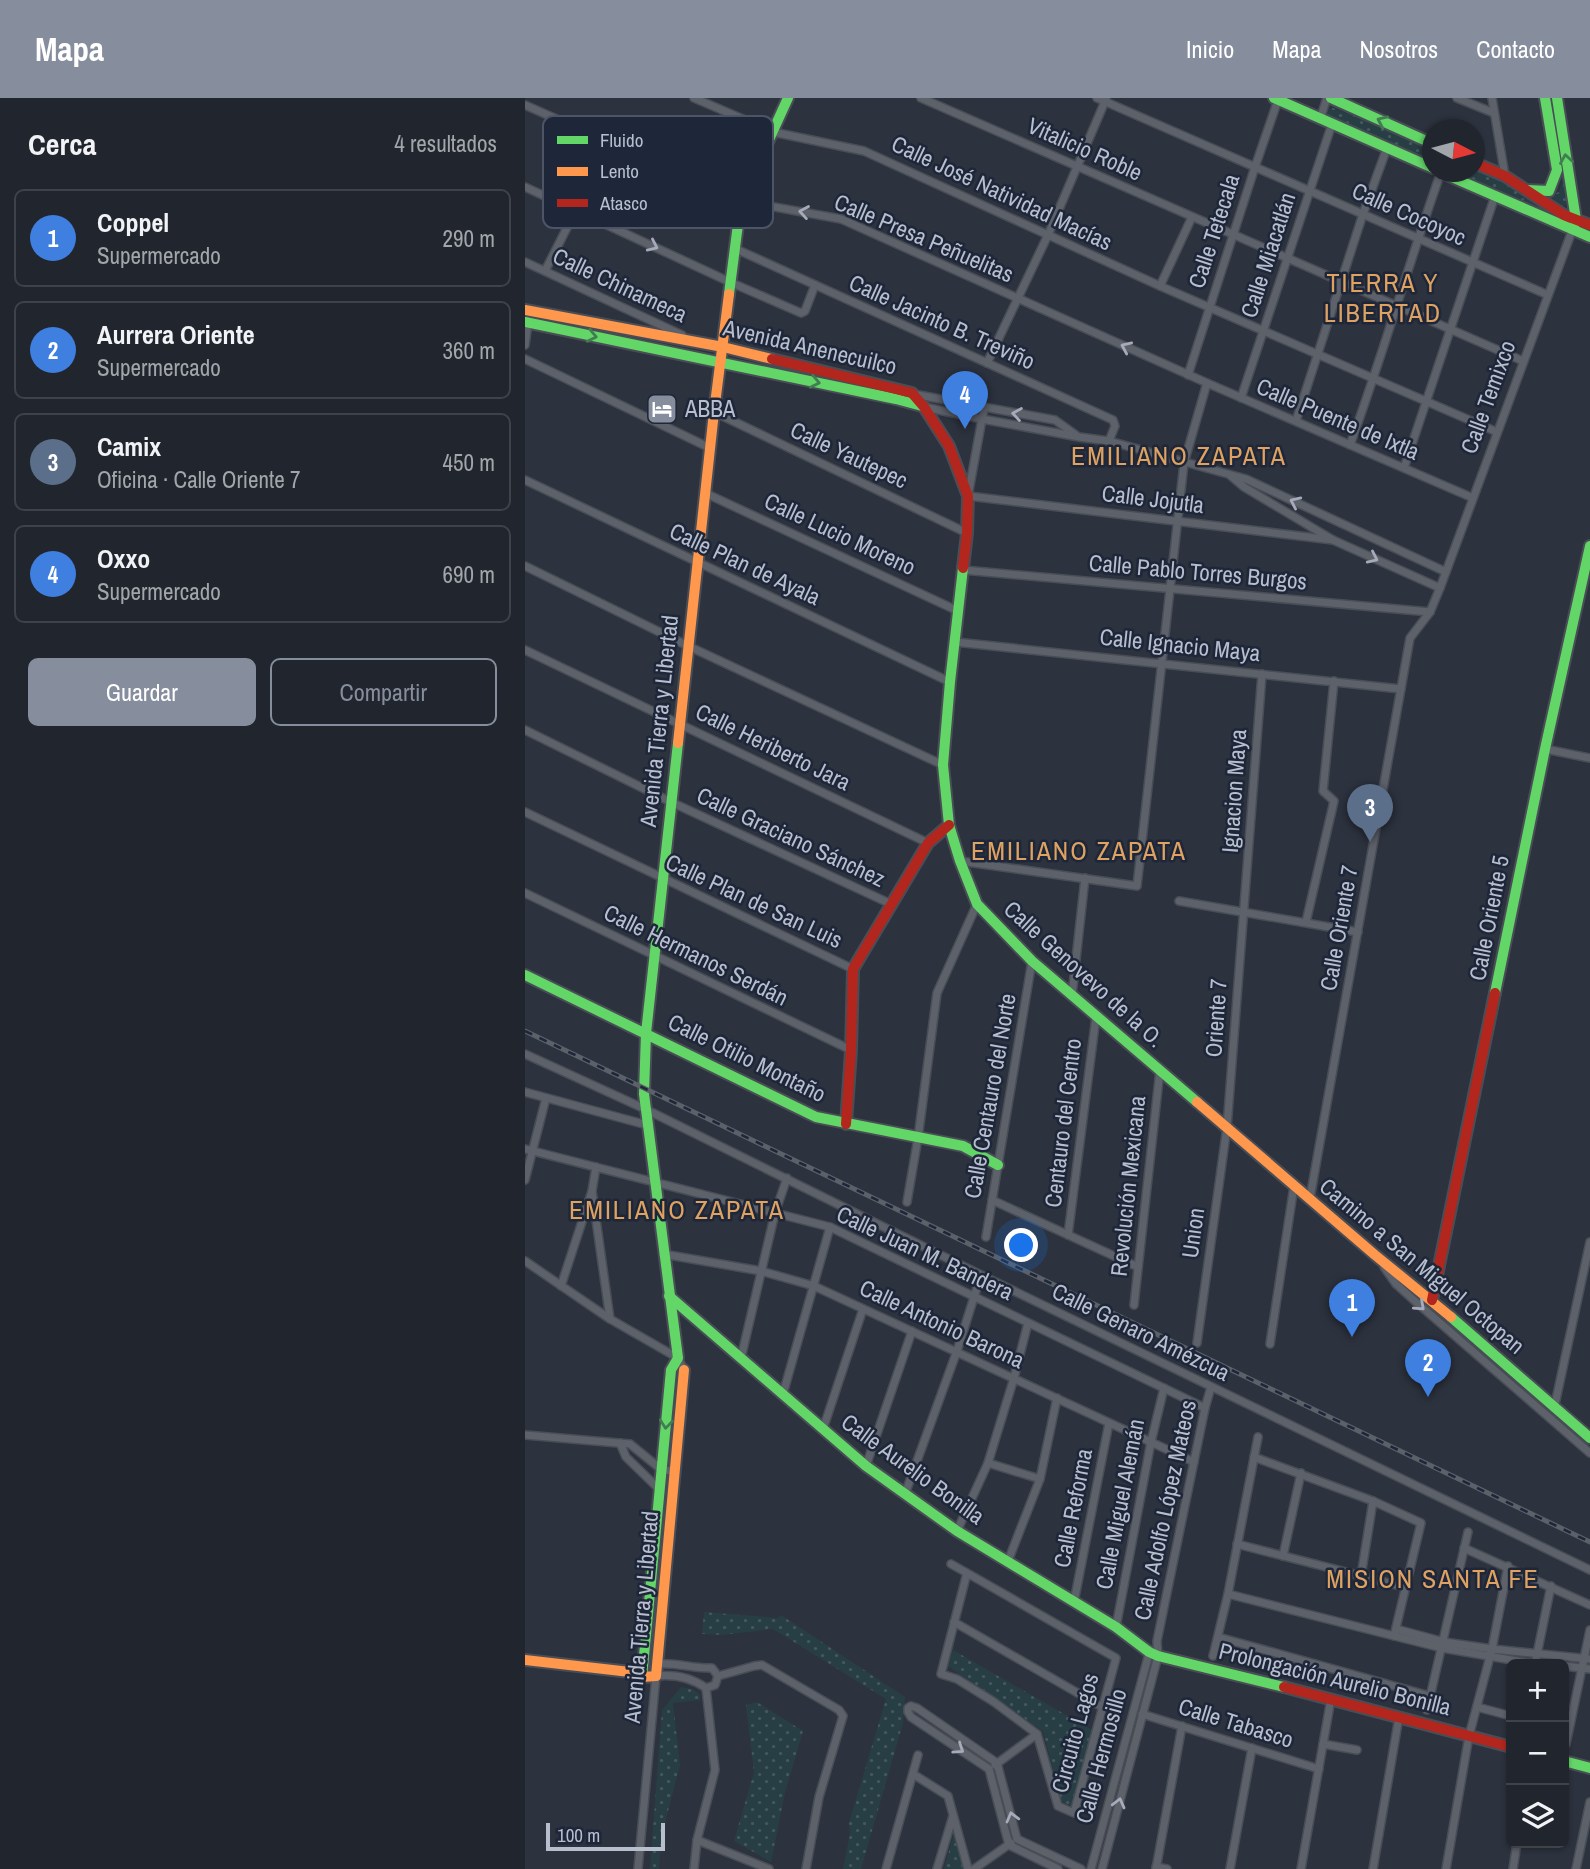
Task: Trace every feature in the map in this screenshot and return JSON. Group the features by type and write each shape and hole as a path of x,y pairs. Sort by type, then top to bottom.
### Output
{"street":[{"name":"Calle José Natividad Macías","path":"694,98 736,116"},
{"name":"Avenida Tierra y Libertad","path":"773,132 788,98"},
{"name":"Vitalicio Roble","path":"921,98 1523,361"},
{"path":"1320,119 1329,98 1422,139"},
{"path":"1457,98 1494,113"},
{"path":"1492,98 1504,176"},
{"path":"1525,189 1549,191 1557,170 1545,98"},
{"path":"1557,98 1573,201 1574,225"},
{"path":"987,363 1048,235 1103,99"},
{"name":"Calle Cocoyoc","path":"1103,99 1548,295"},
{"path":"1276,99 1422,163"},
{"name":"Calle Tetecala","path":"1188,375 1276,99"},
{"name":"Calle Presa Peñuelitas","path":"525,105 550,116"},
{"name":"Calle Miacatlán","path":"1241,398 1332,124"},
{"name":"Calle José Natividad Macías","path":"773,132 864,151 1160,286 1497,432"},
{"path":"1296,421 1387,148"},
{"path":"1485,167 1504,176 1560,211 1590,237"},
{"path":"1350,444 1437,182"},
{"path":"1464,182 1532,213 1574,225 1590,225"},
{"path":"525,187 543,195"},
{"path":"1403,468 1495,196"},
{"path":"1532,213 1550,214 1560,211 1573,201"},
{"name":"Calle Presa Peñuelitas","path":"773,207 841,219 1188,375"},
{"path":"1160,286 1192,216"},
{"name":"Calle Temixco","path":"1440,589 1574,225"},
{"path":"545,271 567,228"},
{"path":"614,228 801,313 805,311 815,285"},
{"name":"Avenida Tierra y Libertad","path":"678,1358 645,1110 646,1033 714,412 738,228"},
{"name":"Calle Jacinto B. Treviño","path":"736,249 1113,420 1115,426 1109,441"},
{"name":"Calle Chinameca","path":"525,262 698,343"},
{"name":"Avenida Anenecuilco","path":"525,310 723,347 912,393 1055,420 1079,437"},
{"path":"525,345 526,322"},
{"name":"Avenida Anenecuilco","path":"526,322 982,419 1109,441 1246,479 1446,572"},
{"path":"525,359 710,448"},
{"name":"Calle Puente de Ixtla","path":"1188,375 1472,498"},
{"path":"960,861 1137,886 1184,463 1207,383"},
{"name":"Calle Genovevo de la O.","path":"912,393 949,446 968,496"},
{"name":"Calle Genovevo de la O.","path":"984,408 968,496 967,533 943,765 949,825 960,861 977,904 1032,961 1227,1127"},
{"name":"Calle Yautepec","path":"714,412 967,533"},
{"name":"Avenida Anenecuilco","path":"1230,475 1244,487 1333,540 1440,589"},
{"name":"Calle Plan de Ayala","path":"525,480 950,682"},
{"name":"Calle Lucio Moreno","path":"705,493 958,611"},
{"name":"Calle Jojutla","path":"968,496 1333,540"},
{"path":"1291,536 1295,519"},
{"name":"Calle Oriente 5","path":"1433,1300 1545,749 1590,546"},
{"path":"525,566 688,646 943,765"},
{"name":"Calle Pablo Torres Burgos","path":"963,570 1430,612"},
{"name":"Calle Oriente 7","path":"1310,1198 1410,638 1430,612 1440,589"},
{"name":"Calle Ignacio Maya","path":"955,642 1401,689"},
{"name":"Calle Heriberto Jara","path":"525,650 928,843"},
{"name":"Ignacion Maya","path":"1244,912 1262,674"},
{"path":"1306,922 1334,801 1323,791 1334,681"},
{"name":"Calle Graciano Sánchez","path":"525,730 671,802 891,904"},
{"path":"1545,749 1590,758"},
{"name":"Calle Plan de San Luis","path":"525,813 853,969"},
{"path":"846,1124 853,969 928,843 949,825"},
{"path":"1072,996 1085,878"},
{"name":"Calle Hermanos Serdán","path":"525,893 851,1051"},
{"path":"1179,901 1357,932"},
{"path":"907,1202 937,993 977,904"},
{"name":"Oriente 7","path":"1227,1127 1244,912"},
{"name":"Calle Centauro del Norte","path":"986,1237 1032,961"},
{"name":"Calle Otilio Montaño","path":"525,975 817,1117 963,1146 999,1165"},
{"name":"Centauro del Centro","path":"1068,1235 1096,1017"},
{"name":"Calle Genaro Amézcua","path":"525,1054 787,1178 1590,1570"},
{"name":"Revolución Mexicana","path":"1134,1305 1160,1070"},
{"path":"525,1092 647,1125"},
{"path":"525,1180 529,1150 546,1098"},
{"name":"Camino a San Miguel Octopan","path":"1227,1127 1375,1255 1433,1300 1590,1438"},
{"name":"Union","path":"1197,1343 1227,1127"},
{"name":"Calle Juan M. Bandera","path":"529,1150 830,1227 1205,1408"},
{"path":"561,1286 592,1191 596,1167"},
{"path":"741,1358 775,1213 787,1178"},
{"path":"1270,1344 1294,1185"},
{"path":"592,1191 610,1319"},
{"path":"992,1200 1138,1267"},
{"path":"783,1394 830,1227"},
{"path":"1552,1420 1590,1242"},
{"name":"Calle Antonio Barona","path":"663,1254 761,1271 814,1286 1194,1462"},
{"path":"1375,1255 1396,1284 1590,1453"},
{"path":"525,1261 610,1319 678,1358 684,1370"},
{"path":"905,1494 957,1351 981,1275"},
{"name":"Calle Aurelio Bonilla","path":"669,1296 866,1466 957,1531 1116,1627 1153,1654"},
{"path":"823,1429 863,1309"},
{"path":"957,1531 988,1463 1028,1323"},
{"path":"866,1466 912,1331"},
{"path":"642,1671 671,1370 678,1358"},
{"name":"Avenida Tierra y Libertad","path":"639,1869 684,1370"},
{"name":"Calle Adolfo López Mateos","path":"1153,1654 1211,1387"},
{"name":"Calle Miguel Alemán","path":"1116,1627 1151,1442 1164,1388"},
{"path":"1008,1561 1040,1479 1057,1398"},
{"name":"Calle Reforma","path":"1074,1602 1109,1423"},
{"path":"525,1435 630,1444 662,1470 675,1471"},
{"path":"1213,1656 1258,1437"},
{"path":"620,1443 626,1457 660,1490"},
{"path":"1254,1457 1301,1473 1421,1524 1395,1632"},
{"path":"988,1463 1040,1479"},
{"path":"1283,1556 1301,1473"},
{"path":"1360,1576 1373,1502"},
{"path":"658,1512 671,1513"},
{"path":"1427,1710 1468,1532"},
{"path":"1237,1544 1404,1587"},
{"path":"1464,1548 1590,1605"},
{"name":"Circuito Lagos","path":"951,1564 967,1573 1116,1658 1073,1813 1058,1806 1037,1734 957,1679 941,1674 967,1573"},
{"path":"1446,1869 1469,1736 1491,1653 1508,1566"},
{"path":"652,1579 665,1581"},
{"path":"1536,1659 1551,1586"},
{"path":"1227,1594 1443,1645 1515,1659"},
{"path":"954,1622 1102,1707"},
{"path":"1569,1722 1586,1668 1590,1630"},
{"path":"1218,1637 1430,1696"},
{"path":"1491,1653 1587,1658"},
{"name":"Prolongación Aurelio Bonilla","path":"1153,1654 1506,1746"},
{"name":"Calle Hermosillo","path":"1102,1869 1142,1714 1153,1654"},
{"name":"Calle Hermosillo","path":"1091,1869 1153,1654"},
{"path":"525,1660 631,1672 680,1664 712,1668 718,1676"},
{"path":"718,1676 762,1665 839,1710 843,1716 818,1797 806,1869"},
{"path":"698,1682 698,1674 703,1668"},
{"path":"656,1670 698,1682 706,1688 715,1770 697,1840 694,1869"},
{"path":"706,1688 715,1685 718,1676"},
{"path":"1301,1869 1331,1699"},
{"path":"1477,1707 1506,1715"},
{"path":"1060,1860 1059,1869 1009,1845 989,1769 911,1717 908,1708 917,1708 997,1763 1017,1839 1081,1869"},
{"name":"Calle Tabasco","path":"1142,1714 1319,1769"},
{"path":"1373,1869 1399,1717"},
{"path":"1167,1869 1156,1868 1182,1726"},
{"name":"Circuito Lagos","path":"989,1769 1037,1734"},
{"path":"1323,1744 1357,1750"},
{"path":"1230,1869 1252,1748"},
{"path":"886,1869 918,1755"},
{"path":"1569,1762 1590,1768"},
{"path":"913,1774 948,1796 968,1869"},
{"path":"1576,1869 1590,1802"},
{"path":"937,1869 953,1815"},
{"path":"974,1869 1017,1839"},
{"path":"697,1840 769,1869"},
{"path":"1513,1869 1516,1848"}],"shaded area":[{"path":"1549,98 1552,98 1568,201 1564,206 1560,206 1550,195 1559,192 1562,183"},
{"path":"1333,108 1422,142 1422,160 1326,117 1329,109"},
{"path":"1485,170 1508,182 1548,209 1480,182 1485,182"},
{"path":"704,1612 778,1618 781,1615 905,1697 903,1723 861,1869 843,1869 850,1834 849,1823 886,1699 773,1629 722,1635 702,1634"},
{"path":"953,1650 1092,1730 1071,1806 1061,1801 1043,1731 948,1666"},
{"path":"681,1687 692,1689 699,1694 700,1700 673,1703 680,1765 662,1834 659,1869 650,1869 662,1710"},
{"path":"757,1702 803,1731 785,1792 771,1862 734,1841 754,1772 746,1705"},
{"path":"954,1833 964,1869 944,1869"}],"railway":[{"path":"525,1031 1590,1542"}],"traffic: fast":[{"path":"773,131 788,98"},
{"path":"1274,98 1422,163"},
{"path":"1331,98 1422,139"},
{"path":"1527,190 1549,191 1557,170 1545,98"},
{"path":"1557,98 1576,220 1574,226"},
{"path":"1463,182 1590,237"},
{"path":"729,294 738,228"},
{"path":"525,322 922,406"},
{"path":"1495,993 1590,546"},
{"path":"963,568 943,765 949,825 977,904 1032,961 1197,1102"},
{"path":"642,1677 671,1370 678,1358 644,1094 646,1033 678,743"},
{"path":"525,975 816,1117 963,1146 998,1165"},
{"path":"669,1296 866,1466 957,1531 1116,1627 1149,1652 1284,1687"},
{"path":"1451,1317 1590,1438"},
{"path":"1569,1762 1590,1768"}],"traffic: slow":[{"path":"678,743 729,294"},
{"path":"525,310 723,347 772,359"},
{"path":"1197,1102 1451,1317"},
{"path":"525,1660 630,1672 642,1677 656,1676 684,1370"}],"traffic: jam":[{"path":"1485,167 1505,176 1564,215 1590,225"},
{"path":"772,359 912,393 949,446 968,496 963,568"},
{"path":"846,1124 853,969 928,843 949,825"},
{"path":"1432,1300 1495,993"},
{"path":"1284,1687 1506,1746"}],"place":[{"name":"ABBA","path":"662,409"},
{"name":"Oxxo","path":"965,429"},
{"name":"Camix","path":"1370,842"},
{"name":"Coppel","path":"1352,1337"},
{"name":"Aurrera Oriente","path":"1428,1397"}],"district":[{"name":"TIERRA Y LIBERTAD","path":"1383,298"},
{"name":"EMILIANO ZAPATA","path":"1179,456"},
{"name":"EMILIANO ZAPATA","path":"1079,851"},
{"name":"EMILIANO ZAPATA","path":"677,1210"},
{"name":"MISION SANTA FE","path":"1433,1579"}]}
